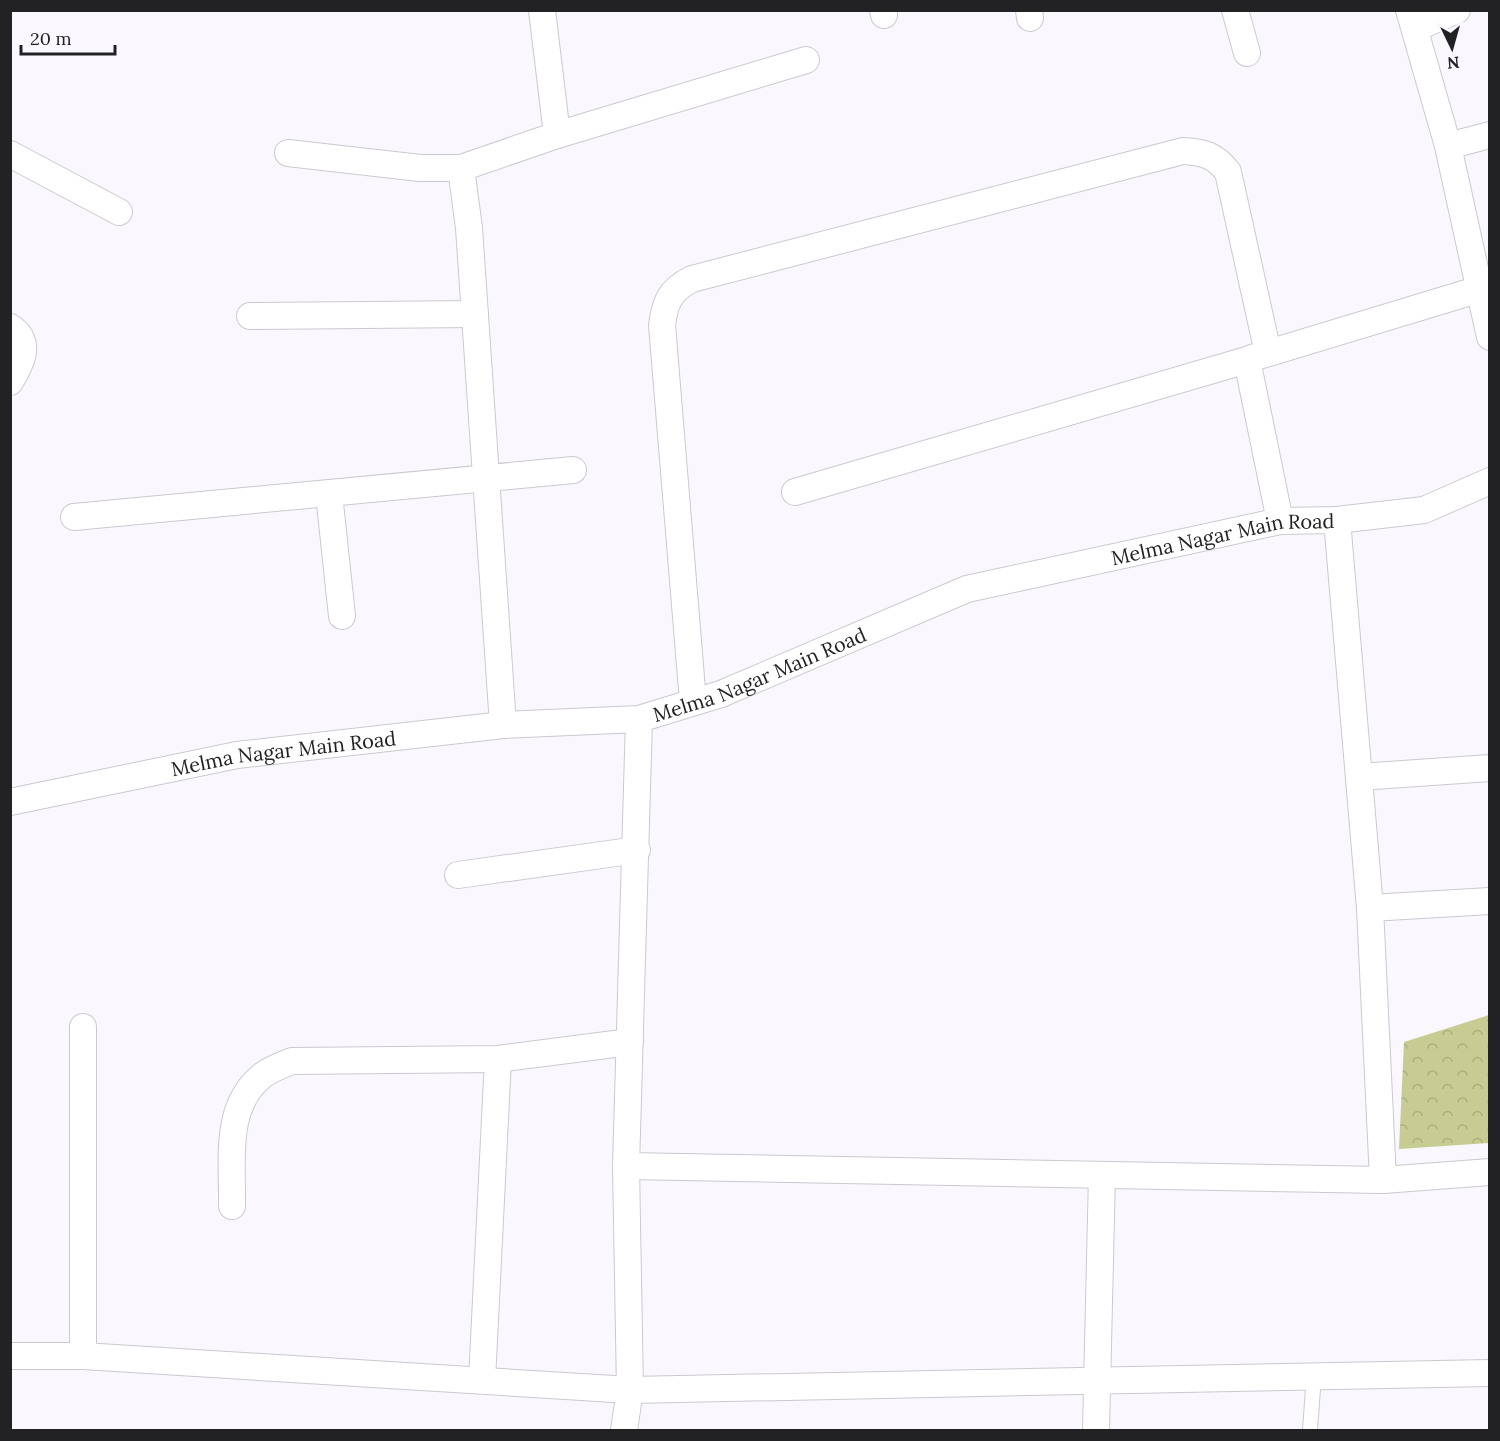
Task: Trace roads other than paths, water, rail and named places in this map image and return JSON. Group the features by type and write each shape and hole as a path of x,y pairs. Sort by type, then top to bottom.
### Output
{"street":[{"path":"542,10 557,135"},
{"path":"1235,10 1247,53"},
{"path":"1457,10 1412,19 1485,287 1490,337"},
{"path":"288,153 420,168 460,168 557,135 806,60"},
{"path":"1448,146 1490,135"},
{"path":"693,702 662,325 664,303 677,286 692,279 1183,151 1202,152 1218,160 1228,172 1280,522"},
{"path":"10,154 119,212"},
{"path":"460,168 469,228 503,725"},
{"path":"795,492 1257,357 1485,287"},
{"path":"250,316 475,314"},
{"path":"10,327 22,340 24,349 23,360 10,382"},
{"path":"74,517 573,470"},
{"name":"Melma Nagar Main Road","path":"10,802 237,755 503,725 639,719 766,676 967,589 1280,522 1336,520 1425,510 1490,482"},
{"path":"329,494 342,616"},
{"path":"1336,520 1371,908 1383,1180"},
{"path":"624,1431 630,1390 626,1166 637,850 639,719"},
{"path":"1359,777 1490,768"},
{"path":"458,875 637,850"},
{"path":"1371,908 1490,901"},
{"path":"83,1028 83,1356"},
{"path":"232,1206 234,1116 243,1095 263,1075 292,1061 498,1059 630,1042"},
{"path":"482,1380 498,1059"},
{"path":"626,1166 1383,1180 1490,1172"},
{"path":"1096,1431 1102,1175"},
{"path":"10,1356 83,1356 630,1390 1490,1373"}],"lane":[{"path":"1310,1431 1314,1375"}]}
